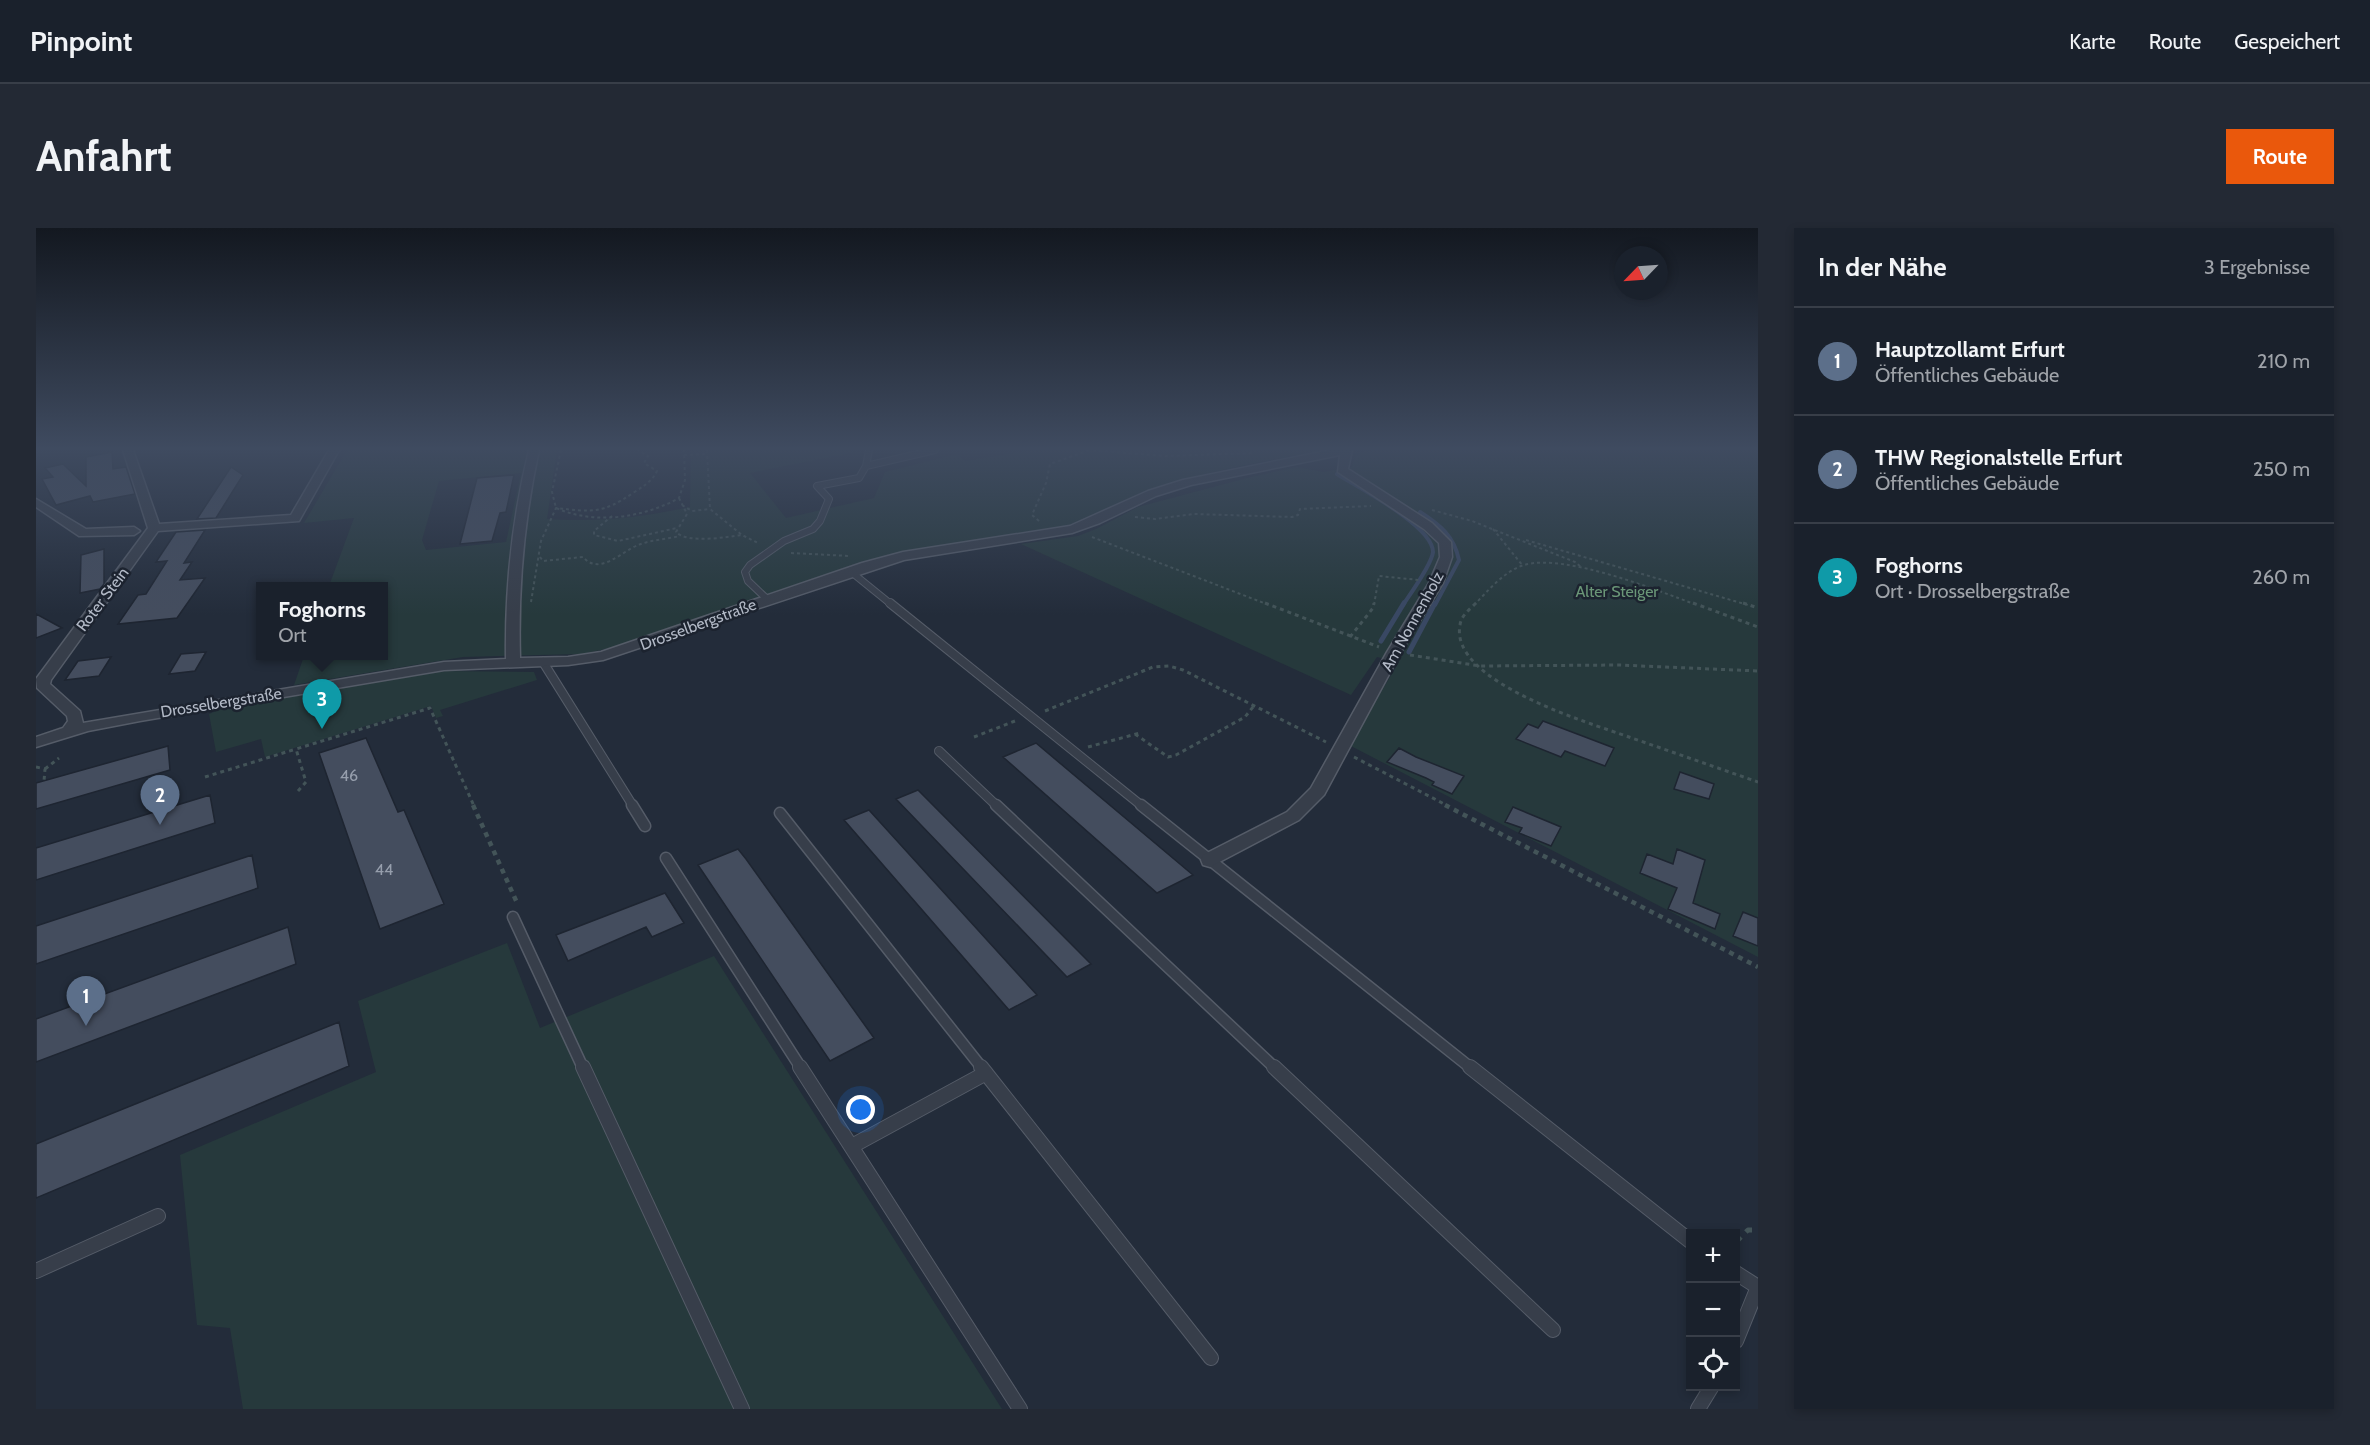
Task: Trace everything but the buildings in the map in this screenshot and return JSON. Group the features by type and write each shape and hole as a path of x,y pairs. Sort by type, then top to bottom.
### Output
{"street":[{"path":"41,505 82,533 134,531"},
{"path":"146,505 154,528 295,518 302,505"},
{"path":"513,663 512,618 518,525 522,505"},
{"name":"Drosselbergstraße","path":"36,741 140,716 444,666 543,662 603,656 903,556 1072,529 1131,505"},
{"name":"Am Nonnenholz","path":"1210,860 1293,816 1318,791 1371,699 1394,652 1436,583 1446,557 1445,542 1428,526 1396,505"},
{"name":"Roter Stein","path":"69,732 76,721 74,714 42,686 43,680 154,528"}],"lane":[{"path":"767,600 748,580 745,572 750,565 784,542 813,529 820,521 826,505"},
{"path":"850,572 1686,1238"},
{"path":"543,662 645,826"},
{"path":"939,751 1553,1330"},
{"path":"780,813 1211,1358"},
{"path":"666,858 1020,1409"},
{"path":"518,916 741,1409"},
{"path":"852,1146 986,1072"},
{"path":"36,1271 158,1216"},
{"path":"1738,1337 1758,1287 1740,1276"},
{"path":"1698,1409 1709,1391"}],"path":[{"path":"556,508 594,510 613,505"},
{"path":"556,508 566,514 612,516 665,505"},
{"path":"680,536 676,532 677,528 687,514 682,505"},
{"path":"539,556 543,561 552,562 583,557 588,563 596,565 607,562 638,545 680,536 706,539 742,535 710,509 692,511 683,505"},
{"path":"1036,505 1032,515 1054,532"},
{"path":"1098,520 1114,516 1155,519 1194,514 1292,517 1298,515 1300,509 1371,505"},
{"path":"1401,505 1432,510 1492,529 1575,562 1584,569"},
{"path":"512,618 532,601 541,541 556,508"},
{"path":"612,516 594,531 594,535 611,541 638,545"},
{"path":"628,542 658,530 677,528"},
{"path":"1072,529 1394,652 1480,666 1619,665 1758,671"},
{"path":"1492,529 1523,566"},
{"path":"1514,537 1548,545 1758,608"},
{"path":"1758,627 1584,569 1562,563 1540,562 1523,566 1510,573 1464,614 1458,630 1465,648 1480,666 1508,689 1545,707 1758,782"},
{"path":"1350,637 1373,608 1378,576 1436,583"},
{"path":"974,737 1071,702 1153,667 1169,666 1183,670 1758,967"},
{"path":"1073,751 1137,734 1168,758 1245,717 1253,707"},
{"path":"205,777 429,708 518,916"},
{"path":"296,749 306,782 298,791"},
{"path":"44,780 45,769 59,758"},
{"path":"36,767 45,769"},
{"path":"151,794 153,813"},
{"path":"1740,1238 1748,1230 1758,1230"}],"green space":[{"path":"315,505 432,505 422,540 426,550 506,542 514,505 549,505 547,519 584,520 653,514 690,507 690,505 776,505 786,518 843,505 1117,505 1066,527 925,548 859,563 615,647 582,654 463,657 294,685 303,660 388,660 388,582 330,582 354,518 304,523"},
{"name":"Alter Steiger","path":"1145,505 1758,505 1758,957 1349,745 1399,662 1377,657 1351,695 1021,544 1078,536"},
{"path":"445,671 534,672 537,680 440,710 443,716 436,718 431,706 265,757 261,739 216,752 209,714 223,708"},
{"path":"507,943 540,1028 714,956 1002,1409 243,1409 230,1328 197,1325 180,1155 376,1072 358,1001"}],"waterway":[{"path":"1388,505 1421,531 1430,542 1433,552 1429,564 1403,605"},
{"path":"1420,512 1450,538 1459,560 1435,605"},
{"path":"1381,641 1404,603"},
{"path":"1409,652 1435,603"}],"place":[{"name":"Foghorns","path":"322,729"},
{"name":"THW Regionalstelle Erfurt","path":"160,825"},
{"name":"Hauptzollamt Erfurt","path":"86,1026"}]}
